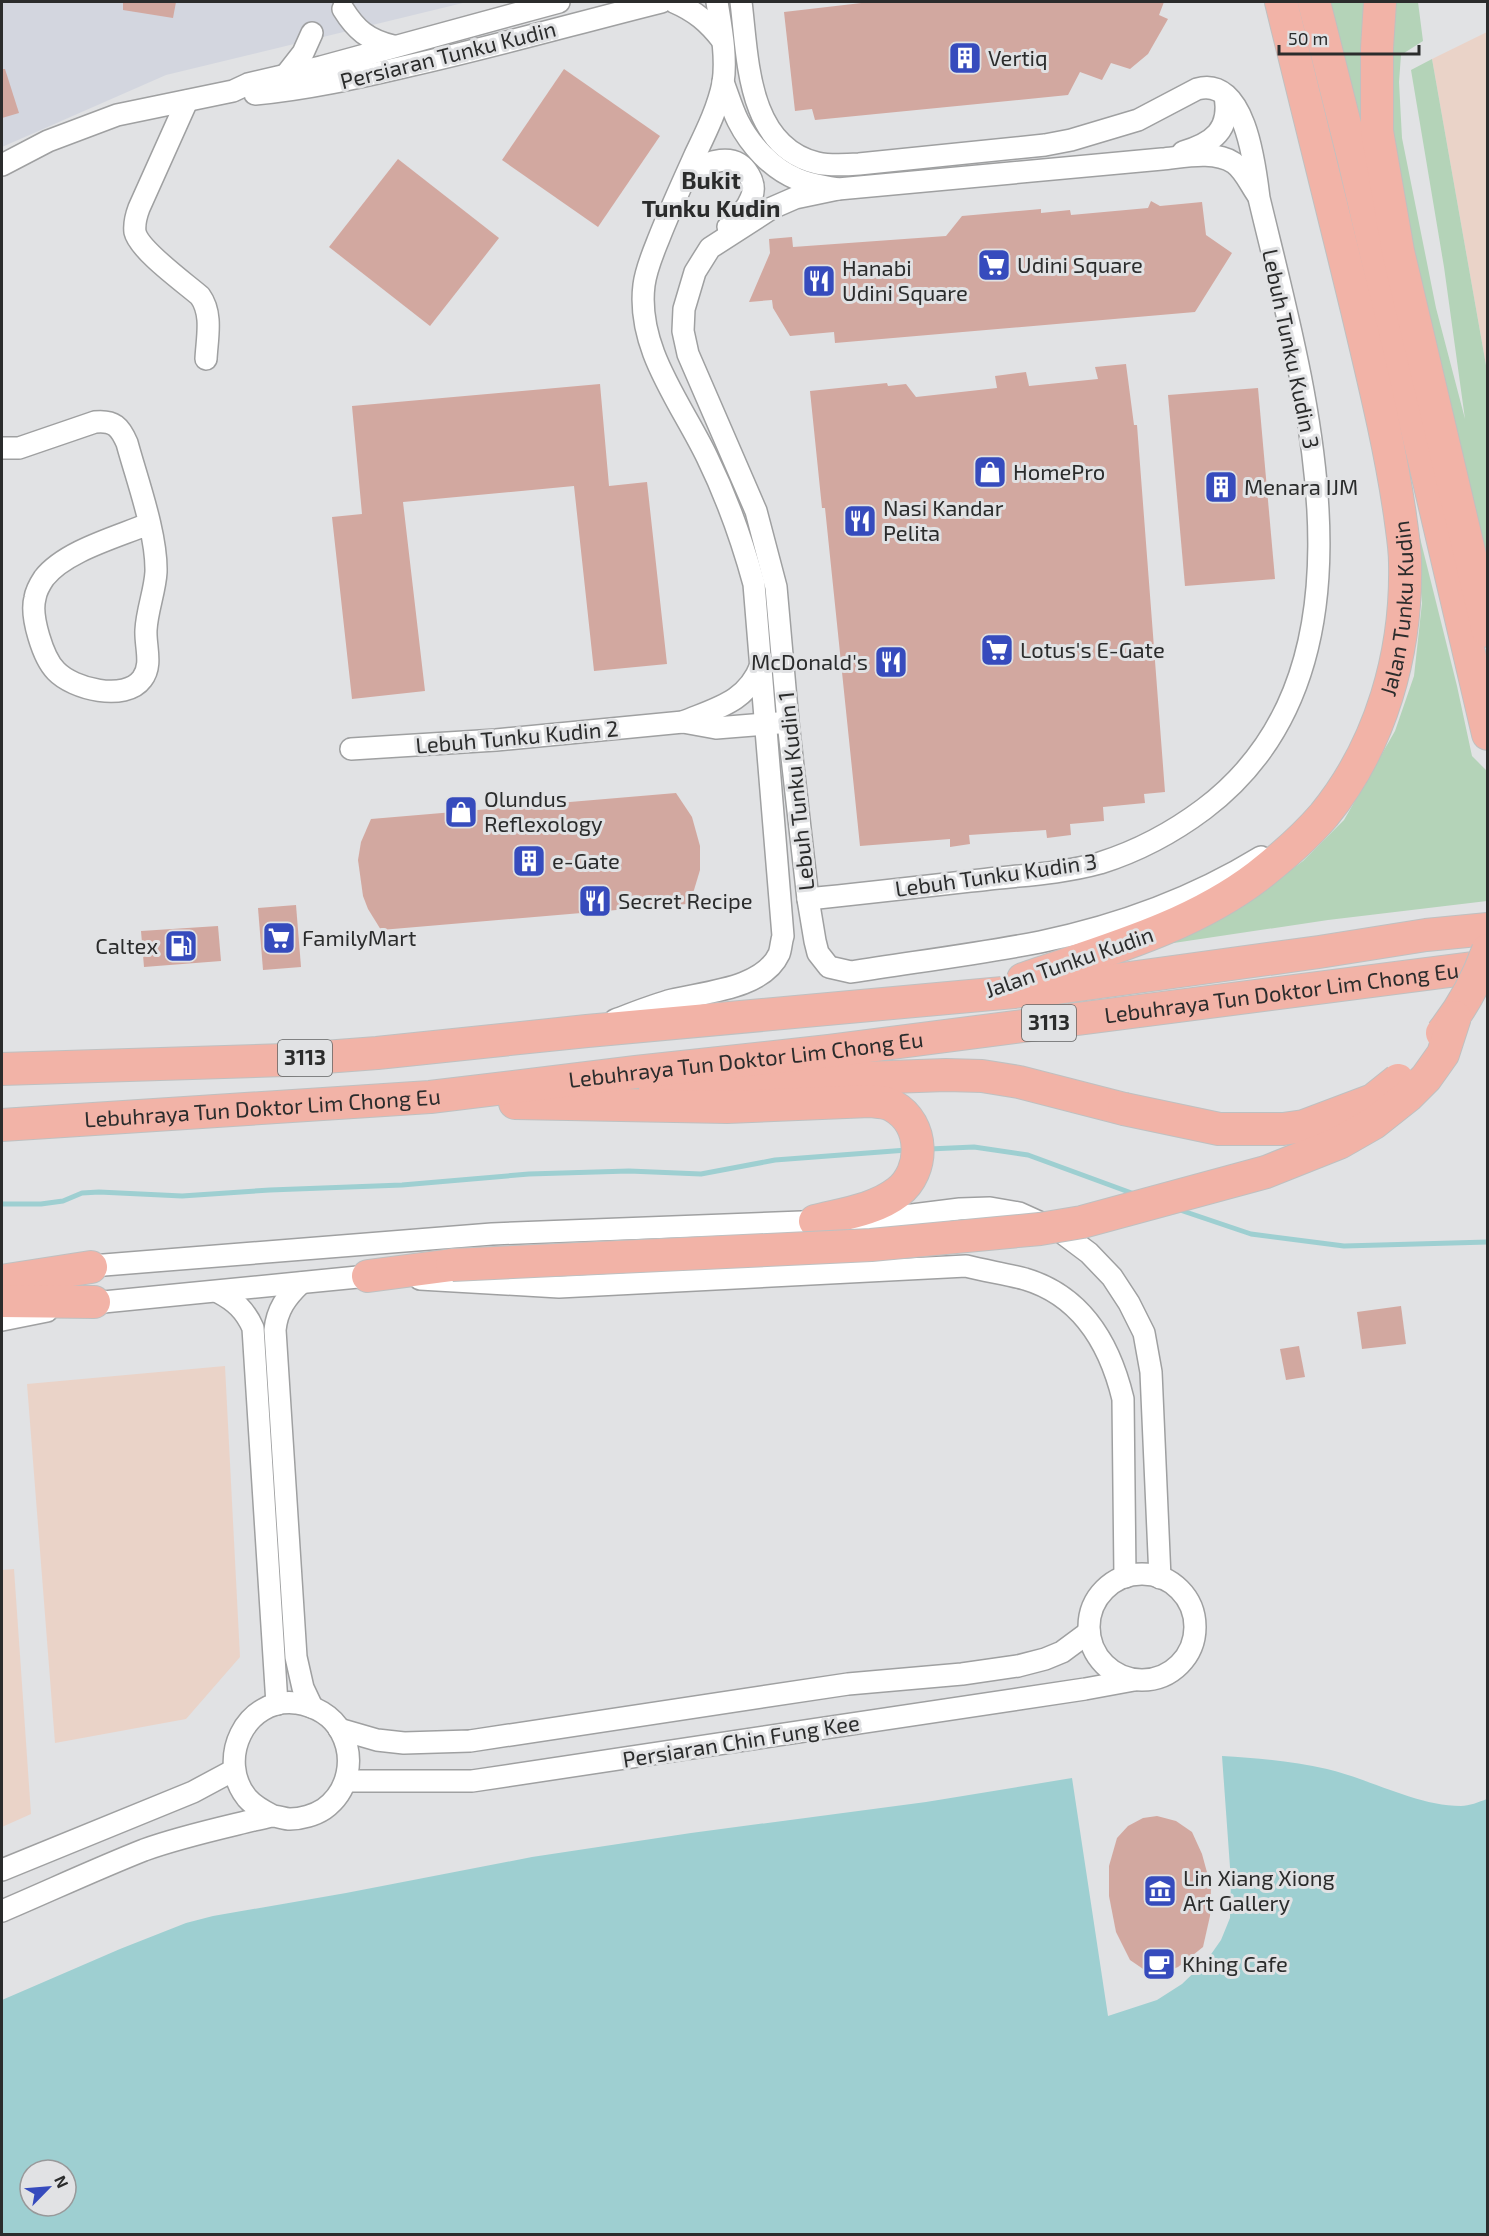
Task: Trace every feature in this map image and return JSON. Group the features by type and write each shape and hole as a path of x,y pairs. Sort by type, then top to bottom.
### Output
{"highway":[{"name":"Jalan Tunku Kudin","path":"974,996 1158,931 1198,913 1256,877 1298,841 1323,815 1348,781 1366,747 1388,695 1401,633 1406,562 1394,473 1377,394 1281,2"},
{"name":"Jalan Tunku Kudin","path":"1314,2 1354,160 1488,734"},
{"path":"1380,2 1377,48 1377,131 1398,251 1488,631"},
{"path":"1398,251 1397,311 1414,418"},
{"name":"Lebuhraya Tun Doktor Lim Chong Eu","path":"2,1069 285,1060 377,1053 587,1031 1057,988 1426,935 1488,929"},
{"path":"368,1276 452,1265 871,1245 1040,1229 1082,1222 1135,1209 1293,1162 1339,1143 1374,1123 1408,1096 1426,1078 1443,1054 1455,1017 1481,969 1488,950"},
{"name":"Lebuhraya Tun Doktor Lim Chong Eu","path":"2,1125 430,1097 829,1051 1488,966"},
{"path":"495,1103 780,1081 945,1074 982,1076 1019,1082 1124,1109 1220,1130 1283,1129 1304,1126 1373,1100 1410,1069 1455,1017"},
{"path":"430,1097 495,1103 727,1107 870,1101 892,1105 905,1115 914,1129 918,1154 916,1168 910,1180 899,1192 874,1205 815,1221"},
{"path":"6,1291 90,1267"},
{"path":"6,1291 94,1302"}],"street":[{"name":"Persiaran Tunku Kudin","path":"232,91 250,94 288,91 340,72 393,46 560,2"},
{"name":"Persiaran Tunku Kudin","path":"2,165 48,141 117,115 232,91 248,84 285,76 340,72 444,58 661,2"},
{"path":"674,2 695,11 722,40"},
{"name":"Lebuh Tunku Kudin 1","path":"587,1031 670,1001 741,984 763,972 779,954 783,936 754,584 744,545 708,458 655,358 644,324 644,285 652,255 709,126 723,82 722,40 717,2"},
{"path":"741,2 754,100 764,120 780,142 800,157 816,163 832,165 870,163 1058,143 1138,120 1207,86 1219,89 1225,96"},
{"path":"343,9 353,25 364,35 393,46"},
{"path":"285,76 303,54 312,33"},
{"name":"Lebuh Tunku Kudin 3","path":"723,82 738,121 754,146 766,159 797,180 838,189 1214,156 1234,163 1259,198"},
{"name":"Lebuh Tunku Kudin 3","path":"1162,159 1198,147 1216,136 1226,118 1225,96"},
{"name":"Lebuh Tunku Kudin 3","path":"808,899 1071,870 1127,853 1160,838 1188,821 1239,779 1262,751 1282,719 1297,680 1312,625 1318,525 1316,472 1309,417 1259,198 1256,169 1244,123 1236,108 1225,96"},
{"path":"187,101 139,208 135,220 135,231 145,248 205,303 208,320 206,359"},
{"path":"688,173 706,163 727,160 736,162 745,169 752,182 752,198 710,248"},
{"name":"Lebuh Tunku Kudin 1","path":"838,189 795,198 772,208 710,248 695,272 688,290 683,331 688,354 756,511 776,587 788,722 808,899 818,953 829,967 851,972 1041,942 1168,903 1236,872 1323,815"},
{"path":"2,448 19,448 95,422 106,421 115,424 122,431 127,443 148,524 156,572 146,631 147,672 141,681 124,691 109,691 79,685 64,678 54,669 45,654 34,617 34,600 38,588 46,576 73,555 148,524"},
{"name":"Lebuh Tunku Kudin 2","path":"683,722 740,697 753,683 762,662"},
{"name":"Lebuh Tunku Kudin 2","path":"351,749 496,740 683,722 716,728 788,722"},
{"path":"90,1267 492,1234 880,1219 960,1209 990,1208 1018,1213 1061,1232 1089,1253 1112,1277 1129,1303 1144,1333 1151,1372 1160,1578"},
{"path":"960,1209 973,1222 981,1244 966,1266"},
{"path":"94,1302 368,1276 559,1287 966,1266 1026,1280 1055,1293 1077,1310 1094,1329 1107,1350 1116,1373 1123,1399 1125,1577"},
{"path":"301,1283 282,1304 275,1330 296,1657 303,1688 312,1707"},
{"path":"218,1292 234,1300 242,1308 253,1328 277,1704"},
{"path":"1143,1574 1160,1578 1175,1586 1187,1600 1193,1616 1195,1633 1190,1649 1180,1664 1167,1674 1151,1680 1134,1680 1117,1674 1103,1664 1094,1648 1089,1632 1090,1614 1098,1598 1110,1585 1125,1577 1143,1574"},
{"name":"Persiaran Chin Fung Kee","path":"312,1707 327,1716 339,1729 377,1740 404,1743 470,1741 848,1684 962,1674 1018,1666 1062,1652 1089,1632"},
{"name":"Persiaran Chin Fung Kee","path":"346,1781 472,1781 1134,1680"},
{"path":"312,1707 294,1703 277,1704 263,1709 243,1729 235,1749 234,1770 238,1785 247,1799 259,1809 273,1816 290,1819 308,1817 324,1809 337,1796 346,1781 349,1763 347,1745 339,1729"},
{"path":"2,1870 193,1792 234,1770"},
{"path":"2,1911 145,1850 206,1831 273,1816"}],"shaded area":[{"path":"2,2 467,2 166,75 2,147"},
{"path":"1487,32 1487,371 1432,59"},
{"path":"225,1366 240,1657 186,1719 55,1743 27,1384"},
{"path":"14,1569 31,1814 2,1827 2,1570"}],"green space":[{"path":"1330,2 1367,2 1364,141"},
{"path":"1393,2 1418,2 1423,41 1401,55 1399,82 1402,138 1436,308 1465,419 1444,267 1411,70 1432,59 1487,371 1487,572 1409,237 1396,170 1391,110"},
{"path":"1414,514 1472,756 1487,771 1487,901 1328,920 1167,944 1204,928 1240,908 1303,861 1344,820 1395,731 1414,676 1422,603"}],"water":[{"path":"1222,1756 1275,1760 1327,1769 1411,1797 1444,1805 1464,1806 1487,1799 1487,2234 2,2234 2,2000 120,1949 186,1923 213,1916 532,1857 926,1802 1072,1778 1108,2016 1157,2000 1182,1984 1207,1960 1221,1940 1230,1918 1231,1881"}],"building":[{"path":"123,2 176,2 173,18 123,10"},
{"name":"Vertiq","path":"870,2 1164,2 1159,15 1168,19 1148,54 1130,69 1111,63 1102,80 1080,72 1068,95 815,120 812,109 795,111 784,12"},
{"path":"2,69 5,69 19,113 2,118"},
{"path":"564,69 660,136 598,227 502,160"},
{"path":"398,159 499,238 430,326 329,247"},
{"name":"Udini Square","path":"1151,201 1160,206 1202,202 1206,235 1232,253 1195,312 835,343 834,332 790,336 773,308 772,300 749,302 770,253 769,239 792,237 793,247 946,236 962,216 1041,209 1041,213 1070,210 1071,215 1148,208"},
{"name":"Lotus's E-Gate","path":"1126,364 1134,425 1137,425 1165,792 1144,794 1145,803 1103,807 1104,821 1070,824 1071,835 1047,838 1046,830 969,835 970,844 950,847 950,839 860,846 825,508 822,508 810,391 887,383 888,386 906,384 916,397 997,388 995,376 1026,372 1029,386 1098,379 1095,367"},
{"path":"600,384 609,486 647,482 667,664 594,671 574,486 403,502 425,691 352,699 332,517 362,514 352,406"},
{"name":"Menara IJM","path":"1258,388 1275,579 1185,586 1168,395"},
{"name":"e-Gate","path":"676,793 692,817 700,846 700,870 687,904 381,930 363,896 358,860 361,842 371,819"},
{"name":"FamilyMart","path":"296,905 301,967 263,970 258,908"},
{"name":"Caltex","path":"218,926 221,961 144,967 141,931"},
{"path":"1401,1306 1406,1344 1362,1349 1357,1312"},
{"path":"1299,1346 1305,1377 1286,1380 1280,1349"},
{"name":"Lin Xiang Xiong Art Gallery","path":"1157,1816 1176,1821 1192,1832 1202,1854 1211,1887 1210,1916 1203,1947 1178,1967 1161,1974 1149,1973 1130,1960 1116,1932 1109,1896 1109,1866 1117,1838 1128,1826 1143,1818"}],"waterway":[{"path":"929,1149 974,1147 1028,1155 1137,1195"},
{"path":"2,1204 41,1204 63,1201 82,1193 99,1192 182,1196 402,1185 529,1174 629,1171 701,1174 775,1160 907,1150"},
{"path":"1177,1209 1251,1234 1344,1246 1488,1242"}],"place":[{"name":"Vertiq","path":"965,58"},
{"name":"Udini Square","path":"994,265"},
{"name":"Hanabi Udini Square","path":"819,281"},
{"name":"HomePro","path":"990,472"},
{"name":"Menara IJM","path":"1221,487"},
{"name":"Nasi Kandar Pelita","path":"860,521"},
{"name":"Lotus's E-Gate","path":"997,650"},
{"name":"McDonald's","path":"891,662"},
{"name":"Olundus Reflexology","path":"461,812"},
{"name":"e-Gate","path":"529,861"},
{"name":"Secret Recipe","path":"595,901"},
{"name":"FamilyMart","path":"279,938"},
{"name":"Caltex","path":"181,946"},
{"name":"Lin Xiang Xiong Art Gallery","path":"1160,1891"},
{"name":"Khing Cafe","path":"1159,1964"}],"district":[{"name":"Bukit Tunku Kudin","path":"711,195"}]}
